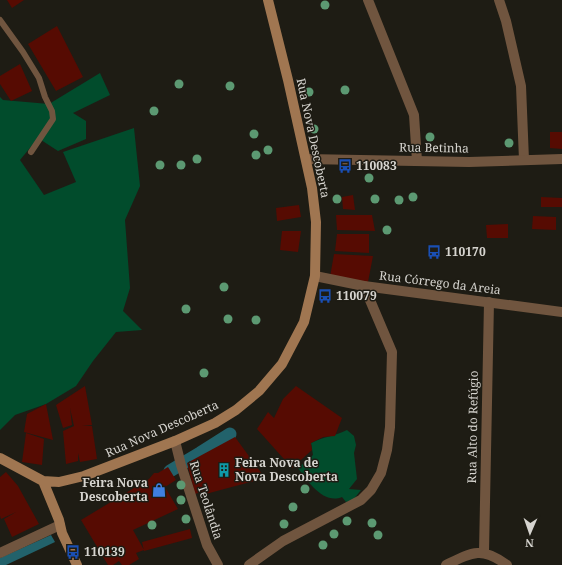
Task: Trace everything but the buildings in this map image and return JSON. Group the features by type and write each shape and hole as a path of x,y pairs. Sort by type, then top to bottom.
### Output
{"main road":[{"name":"Rua Nova Descoberta","path":"43,481 59,482 84,476 174,441 215,423 236,410 259,391 269,380 282,364 304,322 315,276 315,206 288,80 268,0"},
{"path":"0,458 43,481 62,532 77,565"}],"street":[{"path":"368,0 414,115 417,161"},
{"path":"499,0 506,21 521,86 524,160"},
{"name":"Rua Betinha","path":"306,159 468,162 562,159"},
{"name":"Rua Córrego da Areia","path":"315,276 364,286 562,312"},
{"path":"249,565 283,541 361,500 371,490 381,473 387,450 390,427 392,352 364,286"},
{"name":"Rua Alto do Refúgio","path":"480,552 489,302"},
{"name":"Rua Teolândia","path":"174,441 207,545 218,565"},
{"path":"0,553 60,525"},
{"path":"446,565 461,557 480,552 492,555 507,565"}],"lane":[{"path":"0,20 23,52 39,78 45,97 52,111 53,119 31,152"}],"green space":[{"path":"100,73 110,95 73,113 86,121 86,139 58,151 38,138 20,160 44,195 76,182 63,152 134,128 140,186 125,220 130,288 123,311 142,330 116,332 93,361 76,386 46,404 15,415 0,430 0,97 3,100 49,104"},
{"path":"347,430 354,436 356,445 354,453 357,479 349,489 361,490 353,500 346,502 342,497 335,499 323,495 311,485 298,468 313,455 311,443"}],"water":[{"path":"51,535 55,542 6,565 0,565 0,558"}],"waterway":[{"path":"170,471 230,434"}],"place":[{"name":"110083","path":"345,166"},
{"name":"110170","path":"434,252"},
{"name":"110079","path":"325,296"},
{"name":"Feira Nova de Nova Descoberta","path":"224,470"},
{"name":"Feira Nova Descoberta","path":"159,490"},
{"name":"110139","path":"73,552"}]}
